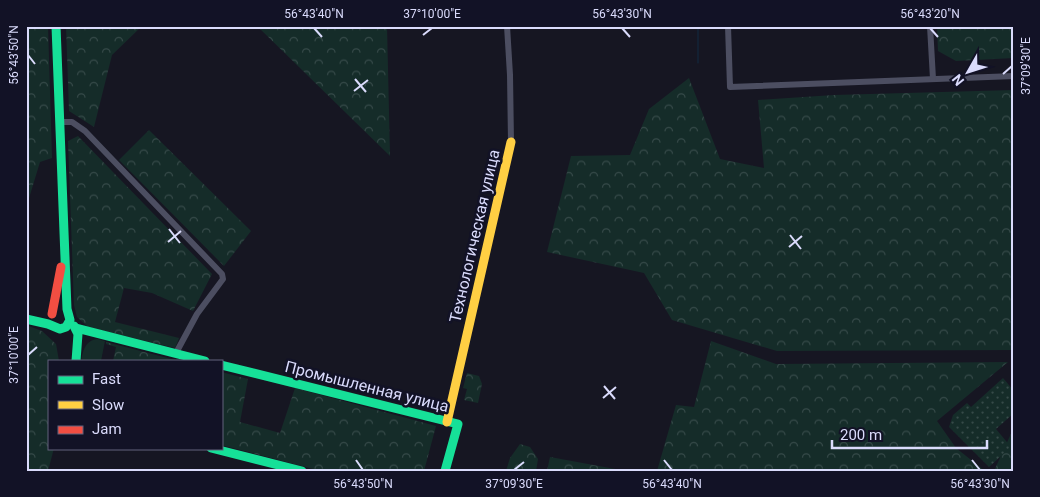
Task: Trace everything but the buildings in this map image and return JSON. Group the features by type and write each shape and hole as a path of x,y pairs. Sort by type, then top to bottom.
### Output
{"street":[{"path":"56,26 69,317 69,324 63,329"},
{"name":"Технологическая улица","path":"447,422 510,150 510,75 507,26"},
{"path":"728,26 730,87 1014,76"},
{"path":"930,26 932,79"},
{"path":"60,122 72,122 85,131 222,274 223,279 198,312 176,353"},
{"path":"53,326 51,320 65,249"},
{"path":"30,320 44,319 58,310 62,310 69,317 78,334 76,360"},
{"path":"30,320 63,329 75,336 78,348"},
{"path":"76,328 201,360"},
{"name":"Промышленная улица","path":"222,365 458,424 445,471"},
{"path":"219,450 302,471"}],"green space":[{"path":"26,26 48,26 52,158 40,162 26,208"},
{"path":"66,26 142,26 112,55 94,127 69,111"},
{"path":"257,26 387,26 390,156"},
{"path":"937,26 1014,26 1014,58 956,61 938,51"},
{"path":"689,78 720,159 764,168 758,100 834,95 1014,90 1014,350 777,351 672,320 644,273 547,252 571,156 630,155 649,109"},
{"path":"149,130 251,231 224,266 119,160"},
{"path":"78,136 212,274 193,311 152,293 124,288 115,322 179,338 175,348 88,327 77,317 74,305 68,141"},
{"path":"26,325 42,331 56,344 59,360 48,360 48,450 53,450 48,471 26,471"},
{"path":"93,340 105,341 101,360 81,360 87,344"},
{"path":"711,341 776,364 1008,362 937,421 956,448 985,471 657,471 676,405 694,407"},
{"path":"106,342 175,360 113,360 116,347 106,344"},
{"path":"222,372 248,379 240,422 280,433 295,388 436,426 424,471 321,471 222,445"},
{"path":"467,373 479,376 482,384 478,403 464,400 467,389 463,388"},
{"path":"1003,378 1014,391 1014,413 996,429 1011,447 989,467 949,427 953,415 967,403 971,407"},
{"path":"1014,427 1014,471 994,471"},
{"path":"520,444 530,447 538,459 536,471 506,471 510,458"},
{"path":"550,457 626,471 547,471"}],"waterway":[{"path":"698,26 698,63"}],"traffic: fast":[{"path":"26,319 60,329 66,327 70,320 67,309 56,26"},
{"path":"74,326 78,334 76,360"},
{"path":"76,328 201,360"},
{"path":"222,365 458,424 445,471"},
{"path":"219,450 302,471"}],"traffic: slow":[{"path":"447,422 511,142"}],"traffic: jam":[{"path":"52,314 61,267"}]}
